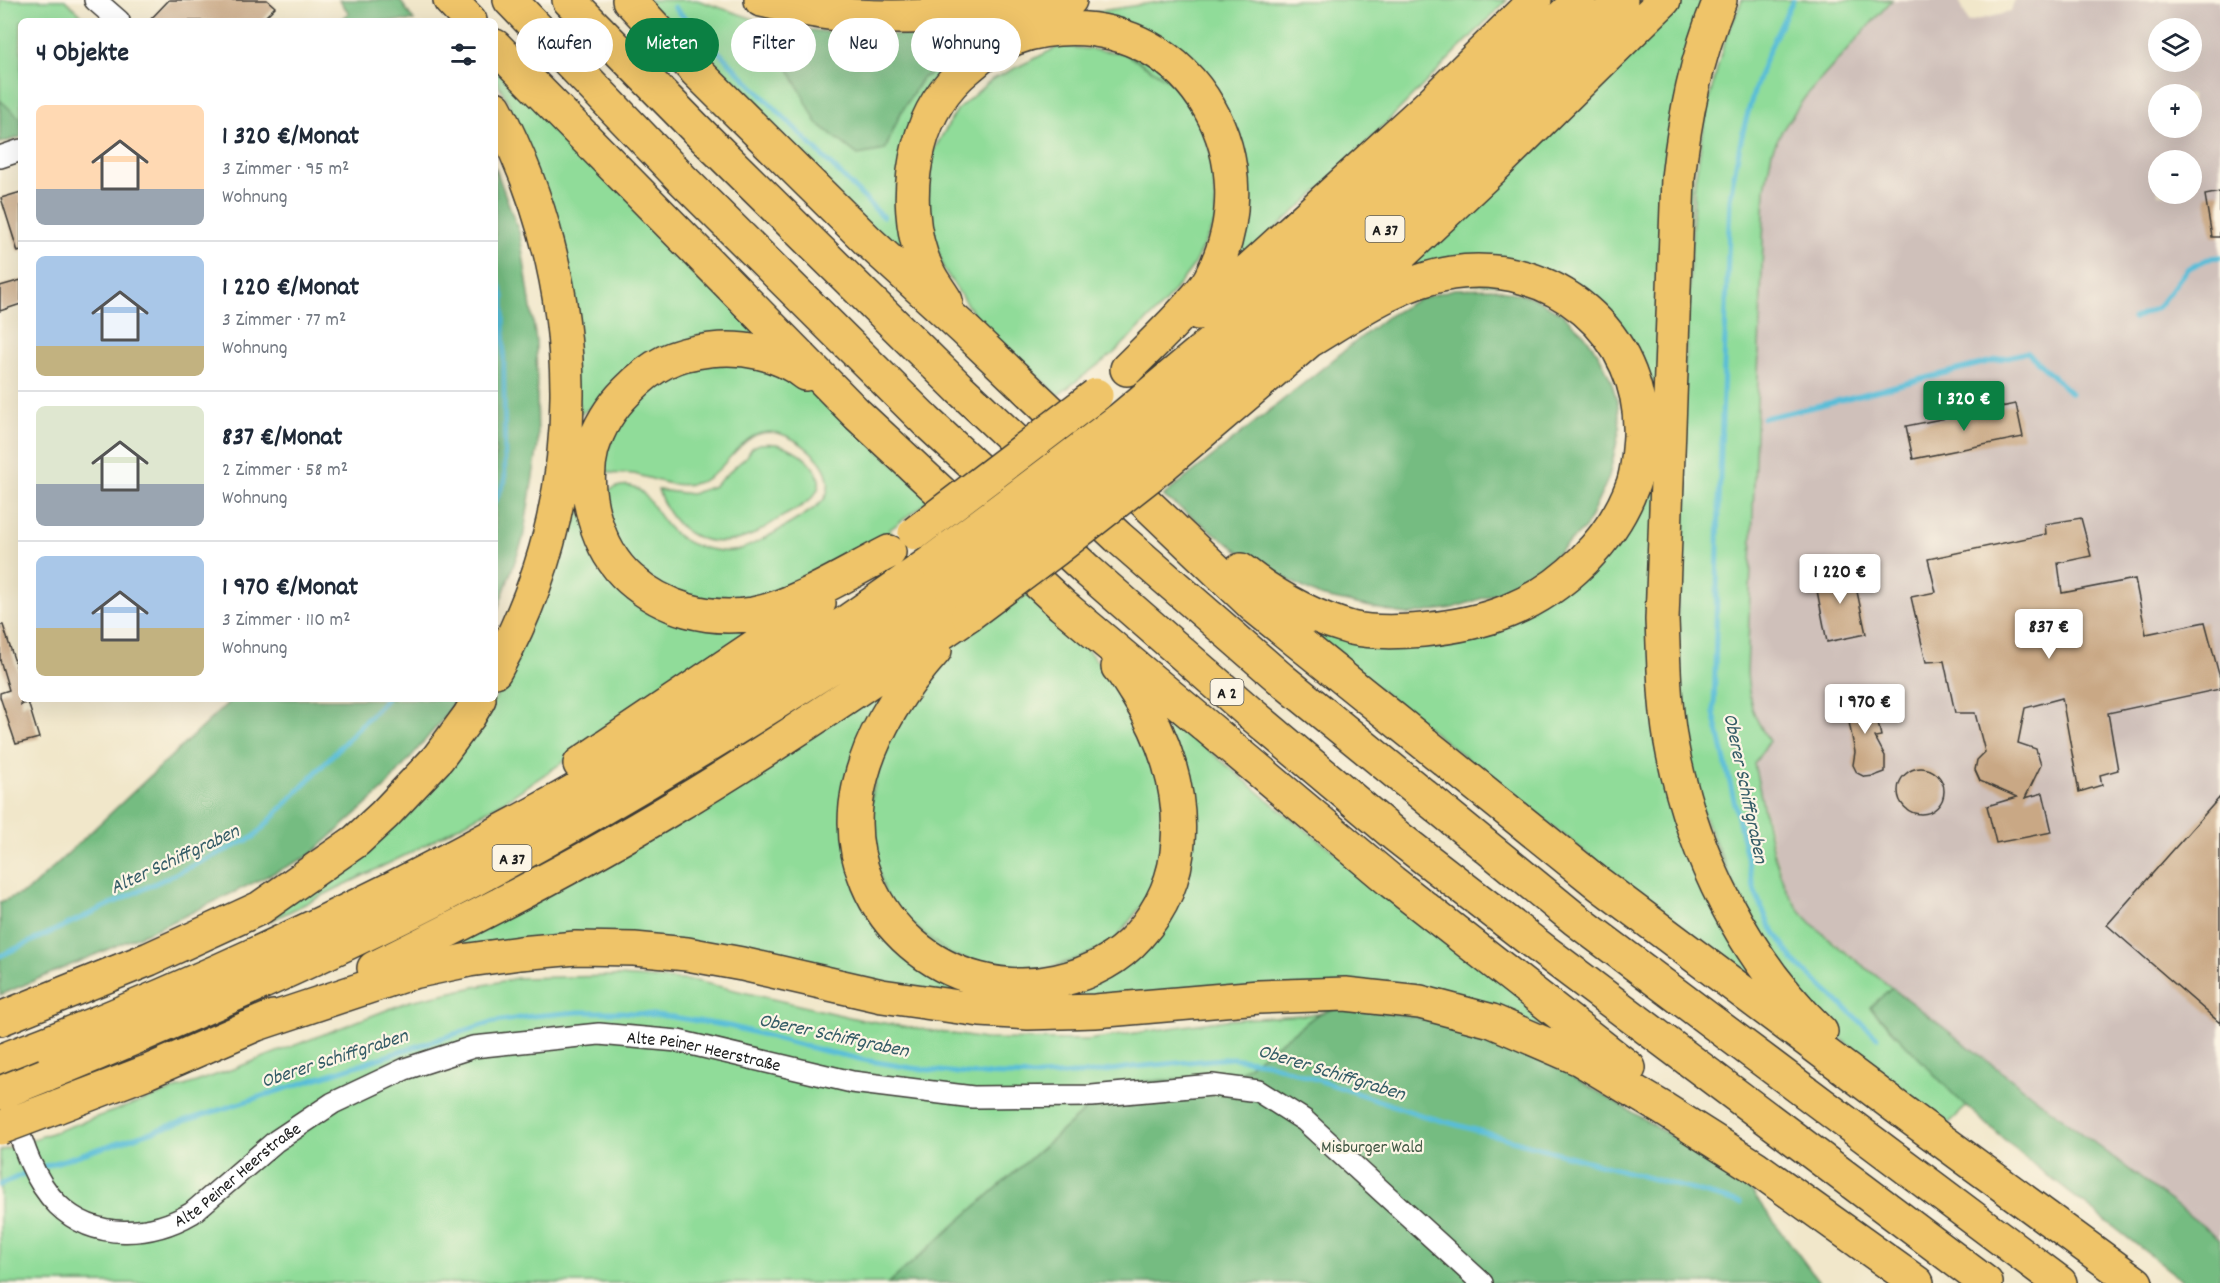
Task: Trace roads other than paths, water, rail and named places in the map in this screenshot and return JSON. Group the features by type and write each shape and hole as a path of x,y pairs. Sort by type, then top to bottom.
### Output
{"highway":[{"path":"429,0 441,18"},
{"path":"450,0 467,18"},
{"name":"A 2","path":"510,0 682,180 926,421 1089,571 1249,712 1422,856 1986,1283"},
{"name":"A 2","path":"569,0 700,134 960,388 1118,537 1280,678 1575,919 2060,1283"},
{"path":"629,0 696,71 868,241 964,329 1255,607 1599,884 2136,1283"},
{"path":"761,0 855,16 914,16 1019,9 1070,0"},
{"path":"422,873 554,781 810,610 1096,395 1232,286 1429,105 1535,0"},
{"name":"A 37","path":"1139,444 1257,304 1450,128 1579,0"},
{"name":"A 37","path":"0,1061 41,1061 171,1024 307,963 438,898 642,786 781,700 942,574 1139,444 1283,322 1471,150 1621,0"},
{"path":"1309,341 1492,169 1664,0"},
{"path":"1720,0 1698,63 1685,119 1678,178 1662,620 1665,692 1672,750 1684,803 1700,848 1743,933 1771,976 1810,1022 1911,1118"},
{"path":"964,329 929,274 918,244 912,212 912,171 923,129 938,100 960,74 981,56 1016,37 1044,30 1078,28 1113,33 1149,48 1176,67 1198,89 1216,120 1228,152 1233,180 1231,220 1223,252 1209,282 1181,316 1127,369"},
{"path":"498,49 856,414 1062,606 1392,882 1755,1167 1917,1283"},
{"path":"498,114 524,166 554,263 564,321 567,381 566,430 555,512 532,594 516,633 498,666"},
{"path":"700,134 1052,413"},
{"path":"0,1128 147,1072 255,1025 492,909 671,809 841,701 968,615 1055,550 1139,444 1373,303 1413,284 1452,273 1494,271 1536,280 1570,297 1597,320 1614,343 1628,370 1637,397 1640,425 1639,454 1634,483 1604,538 1575,568 1545,591 1508,611 1455,627 1404,632 1353,628 1312,615 1265,589 1149,504"},
{"path":"856,414 798,368 766,354 726,348 688,352 661,362 639,378 619,399 603,422 592,450 589,485 595,523 610,555 628,578 652,596 683,610 716,616 753,614 790,603 902,542"},
{"name":"A 37","path":"0,1092 41,1061 162,995 300,934 507,829 758,682 847,622 942,574"},
{"path":"968,615 909,680 893,702 875,737 862,773 856,806 856,839 861,866 871,892 886,916 902,937 921,952 946,968 975,979 1009,985 1040,985 1072,978 1102,966 1129,946 1151,921 1168,892 1177,860 1180,821 1175,784 1169,762 1148,712 1122,670 1062,606"},
{"path":"12,1015 148,959 260,908 311,874 356,841 392,807 438,758 470,716 477,702"},
{"path":"255,1025 413,972 500,956 576,948 634,949 687,954 742,964 882,996 980,1010 1095,1011 1258,997 1345,994 1420,1002 1492,1021 1580,1059 1755,1167"}],"street":[{"path":"95,0 116,18"},
{"path":"0,157 18,151"},
{"name":"Alte Peiner Heerstraße","path":"0,1072 26,1154 36,1174 59,1206 85,1222 105,1230 119,1232 157,1229 192,1214 276,1141 333,1103 405,1069 473,1047 599,1034 678,1041 852,1082 973,1097 1092,1096 1212,1084 1258,1090 1304,1120 1482,1283"}],"waterway":[{"name":"Oberer Schiffgraben","path":"1793,0 1767,55 1752,96 1739,147 1730,199 1714,713 1755,892 1769,924 1795,962 1877,1037"},
{"path":"674,7 883,217"},
{"name":"Oberer Schiffgraben","path":"2133,319 2158,307 2187,269 2210,258 2220,257"},
{"name":"Alter Schiffgraben","path":"498,281 503,296 505,481 498,496"},
{"name":"Oberer Schiffgraben","path":"1763,418 2027,352 2071,393"},
{"name":"Alter Schiffgraben","path":"0,956 254,837 383,702"},
{"name":"Oberer Schiffgraben","path":"39,1168 489,1023 579,1012 622,1012 729,1026 864,1060 968,1074 1040,1076 1091,1073 1233,1058 1268,1063 1421,1115 1740,1203"},
{"name":"Oberer Schiffgraben","path":"0,1185 30,1171"}],"park label":[{"name":"Misburger Wald","path":"1372,1146"}]}
